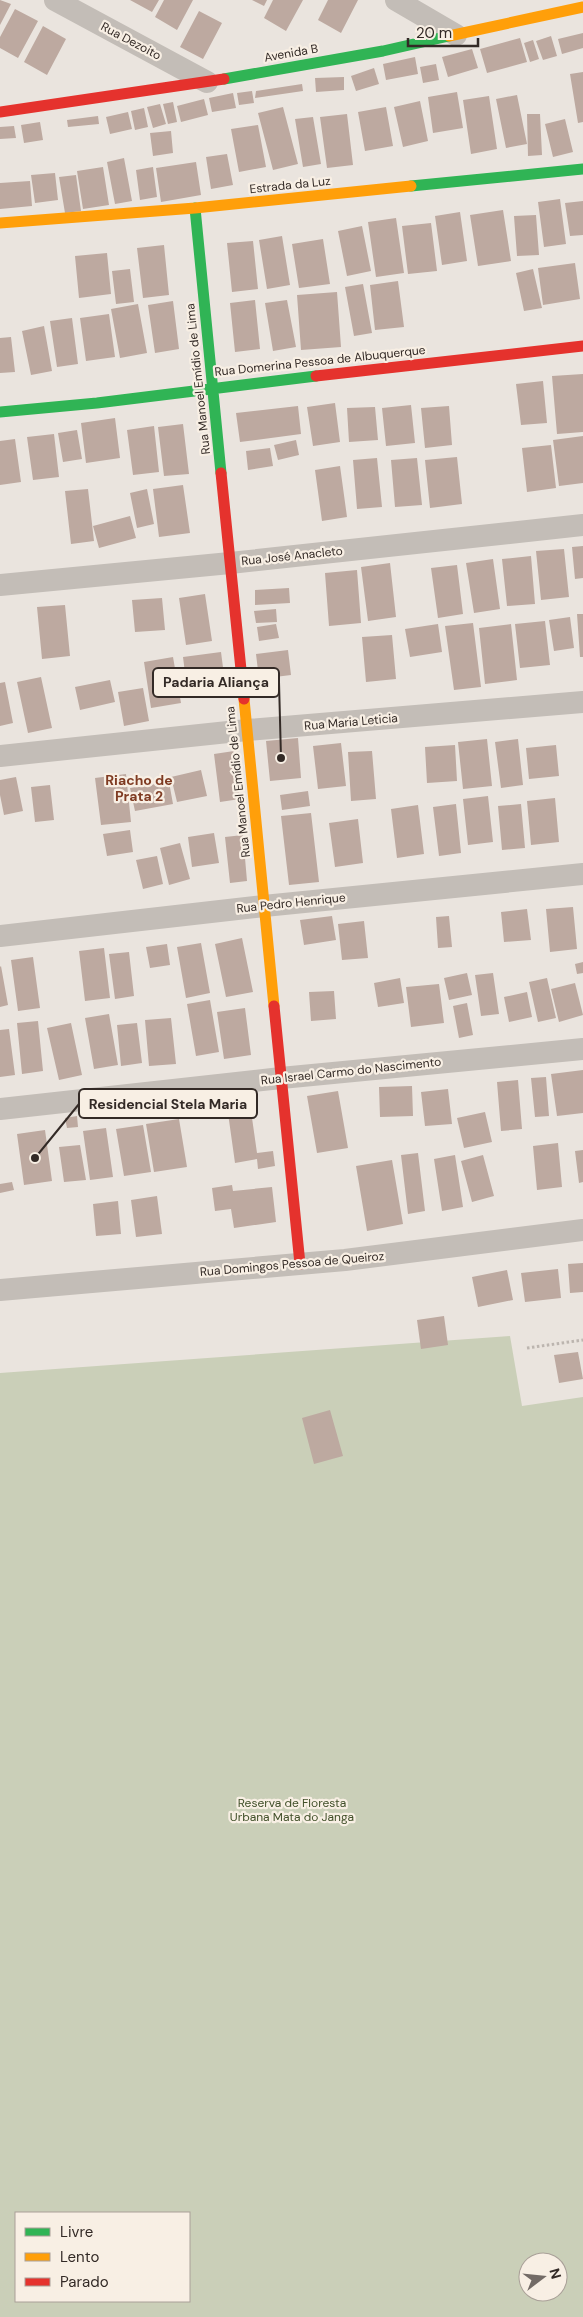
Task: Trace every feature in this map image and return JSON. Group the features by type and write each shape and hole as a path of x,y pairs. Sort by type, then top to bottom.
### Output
{"street":[{"name":"Rua Dezoito","path":"55,0 207,82"},
{"path":"396,0 456,35"},
{"name":"Avenida B","path":"0,112 207,82 383,51 583,7"},
{"name":"Estrada da Luz","path":"0,223 195,208 583,170"},
{"name":"Rua Manoel Emídio de Lima","path":"195,208 300,1264"},
{"name":"Rua Domerina Pessoa de Albuquerque","path":"0,412 97,403 213,387 583,346"},
{"name":"Rua José Anacleto","path":"0,585 230,563 583,525"},
{"name":"Rua Maria Leticia","path":"0,756 247,730 583,702"},
{"name":"Rua Pedro Henrique","path":"0,936 264,906 583,874"},
{"name":"Rua Israel Carmo do Nascimento","path":"0,1109 281,1078 583,1049"},
{"name":"Rua Domingos Pessoa de Queiroz","path":"0,1290 300,1264 583,1230"}],"path":[{"path":"527,1348 583,1340"}],"green space":[{"name":"Reserva de Floresta Urbana Mata do Janga","path":"510,1336 522,1406 583,1397 583,2317 0,2317 0,1373"}],"building":[{"path":"0,0 11,4 0,25"},
{"path":"130,0 159,0 152,12"},
{"path":"164,0 193,0 177,30 155,17"},
{"path":"252,0 267,0 264,6"},
{"path":"273,0 303,0 286,31 264,18"},
{"path":"328,0 358,0 341,33 318,20"},
{"path":"15,9 38,21 18,58 0,48 0,37"},
{"path":"199,11 222,23 203,59 180,47"},
{"path":"43,26 66,39 47,75 24,62"},
{"path":"583,33 583,48 562,54 558,39"},
{"path":"551,36 557,56 543,60 536,41"},
{"path":"520,38 527,62 487,73 480,49"},
{"path":"533,40 539,59 530,62 524,43"},
{"path":"472,49 478,68 448,77 442,57"},
{"path":"415,57 418,74 386,80 383,64"},
{"path":"436,64 439,80 423,83 420,67"},
{"path":"374,68 379,84 356,91 351,76"},
{"path":"583,72 583,122 578,123 570,74"},
{"path":"344,77 344,90 316,92 315,78"},
{"path":"302,84 303,91 255,98 256,91"},
{"path":"252,91 254,103 239,105 237,93"},
{"path":"457,92 463,128 433,133 428,97"},
{"path":"233,93 236,108 212,112 209,98"},
{"path":"517,95 527,144 506,148 496,99"},
{"path":"489,96 497,149 471,154 463,100"},
{"path":"204,99 208,115 181,122 177,106"},
{"path":"420,101 428,141 403,147 394,107"},
{"path":"173,102 177,122 168,124 163,104"},
{"path":"160,104 166,124 153,128 147,107"},
{"path":"283,107 298,164 273,170 258,113"},
{"path":"386,107 393,146 365,151 358,112"},
{"path":"144,108 148,127 135,130 131,111"},
{"path":"128,112 132,129 110,134 106,117"},
{"path":"347,114 353,165 327,168 320,117"},
{"path":"527,114 540,114 542,155 528,156"},
{"path":"98,116 99,124 68,127 67,120"},
{"path":"313,117 321,164 303,167 295,119"},
{"path":"565,119 573,152 553,157 545,124"},
{"path":"40,122 43,140 24,143 21,125"},
{"path":"258,125 266,167 239,172 231,129"},
{"path":"14,126 16,138 0,139 0,127"},
{"path":"171,131 173,153 153,156 150,133"},
{"path":"227,154 233,185 211,189 206,157"},
{"path":"124,158 132,201 115,204 107,162"},
{"path":"196,162 201,195 161,202 156,168"},
{"path":"103,167 109,205 83,209 77,171"},
{"path":"153,167 157,197 140,200 136,170"},
{"path":"55,173 58,200 35,203 31,175"},
{"path":"76,175 81,211 65,213 59,177"},
{"path":"30,181 32,206 0,209 0,183"},
{"path":"560,199 566,244 544,247 538,202"},
{"path":"583,201 583,235 570,236 565,203"},
{"path":"503,210 511,261 478,266 470,215"},
{"path":"460,212 467,261 442,265 435,216"},
{"path":"536,215 539,255 517,256 514,216"},
{"path":"396,218 404,273 376,277 368,222"},
{"path":"431,223 437,271 408,274 402,226"},
{"path":"362,226 371,271 347,276 338,231"},
{"path":"282,236 290,285 267,289 259,240"},
{"path":"323,239 330,284 299,288 292,244"},
{"path":"253,241 258,289 232,292 227,243"},
{"path":"164,245 169,295 143,298 137,248"},
{"path":"107,253 111,294 79,298 75,256"},
{"path":"575,263 580,299 543,305 538,268"},
{"path":"130,269 134,302 116,304 112,271"},
{"path":"533,269 542,308 524,311 516,273"},
{"path":"398,281 404,327 375,330 370,285"},
{"path":"363,284 372,333 354,336 345,287"},
{"path":"337,292 341,347 301,350 297,295"},
{"path":"255,300 260,349 235,352 230,303"},
{"path":"287,300 296,347 273,351 265,303"},
{"path":"173,301 179,349 155,353 148,305"},
{"path":"138,304 147,353 120,358 111,309"},
{"path":"109,314 115,357 86,361 80,318"},
{"path":"72,318 78,364 57,367 50,321"},
{"path":"44,326 52,371 31,375 22,331"},
{"path":"11,337 15,372 0,373 0,338"},
{"path":"583,374 583,432 557,434 552,376"},
{"path":"543,381 547,423 521,425 516,384"},
{"path":"335,403 340,442 313,446 307,407"},
{"path":"411,405 415,443 386,446 382,408"},
{"path":"298,406 301,434 240,442 236,413"},
{"path":"449,406 452,445 425,448 421,408"},
{"path":"375,407 378,440 349,442 347,408"},
{"path":"115,418 120,458 86,463 81,423"},
{"path":"183,424 189,474 164,476 158,427"},
{"path":"154,426 159,472 133,475 127,430"},
{"path":"77,430 82,459 63,462 58,433"},
{"path":"54,434 59,477 33,480 27,437"},
{"path":"583,436 583,483 559,486 553,440"},
{"path":"15,439 21,482 0,485 0,441"},
{"path":"296,440 299,455 278,460 274,445"},
{"path":"551,445 556,488 527,492 522,448"},
{"path":"270,448 273,466 248,470 246,451"},
{"path":"457,457 462,504 430,508 425,460"},
{"path":"377,458 382,507 357,509 353,460"},
{"path":"417,458 422,505 395,507 391,460"},
{"path":"340,466 347,517 322,521 315,470"},
{"path":"183,485 190,533 159,537 153,489"},
{"path":"88,489 94,541 71,544 65,491"},
{"path":"147,489 154,524 137,528 130,493"},
{"path":"130,516 136,538 99,548 93,526"},
{"path":"583,546 583,578 575,579 572,547"},
{"path":"564,549 569,597 541,600 536,551"},
{"path":"531,556 535,604 507,606 502,559"},
{"path":"493,559 500,609 474,613 466,563"},
{"path":"390,563 396,617 368,621 361,567"},
{"path":"457,565 463,614 438,618 431,568"},
{"path":"357,570 361,623 329,626 325,573"},
{"path":"289,588 290,603 255,605 255,590"},
{"path":"205,594 212,641 186,645 179,598"},
{"path":"162,598 165,630 135,632 132,600"},
{"path":"65,605 70,656 42,659 37,607"},
{"path":"276,609 277,622 256,623 254,611"},
{"path":"577,614 583,614 583,657 580,657"},
{"path":"570,617 574,648 554,651 549,620"},
{"path":"545,621 550,665 520,668 515,624"},
{"path":"473,623 481,687 454,690 445,626"},
{"path":"276,624 279,638 259,641 257,627"},
{"path":"438,624 442,652 410,657 405,629"},
{"path":"511,624 517,680 485,684 479,628"},
{"path":"392,635 396,679 366,682 362,637"},
{"path":"288,650 291,675 259,679 256,654"},
{"path":"221,652 225,683 187,689 183,657"},
{"path":"173,657 181,703 151,708 144,662"},
{"path":"41,677 52,728 28,733 17,682"},
{"path":"110,680 115,702 80,710 75,687"},
{"path":"5,682 13,723 0,726 0,683"},
{"path":"143,688 149,721 124,726 118,692"},
{"path":"298,738 301,778 270,781 266,741"},
{"path":"487,739 492,786 463,789 458,742"},
{"path":"518,739 523,785 501,788 495,742"},
{"path":"341,743 346,786 318,789 313,746"},
{"path":"455,745 457,781 427,783 425,747"},
{"path":"556,745 559,776 529,779 526,748"},
{"path":"234,751 240,799 220,802 214,754"},
{"path":"372,751 376,799 351,801 348,752"},
{"path":"201,770 207,796 177,802 171,777"},
{"path":"126,774 131,822 101,825 95,778"},
{"path":"16,777 23,811 4,815 0,795 0,780"},
{"path":"169,782 173,804 135,811 130,788"},
{"path":"50,785 54,820 35,822 31,787"},
{"path":"308,791 310,806 282,810 280,795"},
{"path":"488,796 493,842 468,845 463,799"},
{"path":"555,798 559,842 531,845 527,801"},
{"path":"456,804 461,853 439,856 433,807"},
{"path":"521,804 525,848 502,850 498,806"},
{"path":"418,805 424,854 397,858 391,809"},
{"path":"311,813 319,882 289,885 281,816"},
{"path":"358,819 363,863 335,867 329,823"},
{"path":"130,830 133,852 107,856 103,834"},
{"path":"214,833 219,863 192,867 188,837"},
{"path":"243,835 247,881 230,883 225,837"},
{"path":"180,843 190,879 169,885 160,848"},
{"path":"157,856 163,884 143,889 136,860"},
{"path":"573,907 577,949 550,952 546,909"},
{"path":"527,909 531,940 504,942 501,912"},
{"path":"332,916 336,940 304,945 300,920"},
{"path":"449,916 452,947 438,948 436,917"},
{"path":"364,921 368,958 342,960 338,924"},
{"path":"242,938 253,992 226,997 215,944"},
{"path":"201,943 210,993 186,998 177,947"},
{"path":"167,944 170,965 150,968 146,947"},
{"path":"104,948 110,998 85,1001 79,951"},
{"path":"129,952 134,996 115,999 109,954"},
{"path":"33,957 40,1008 18,1011 11,960"},
{"path":"583,962 583,973 577,974 575,964"},
{"path":"0,967 8,1005 0,1007"},
{"path":"467,973 472,995 449,1000 444,978"},
{"path":"493,973 499,1014 481,1016 475,975"},
{"path":"400,978 404,1003 378,1007 374,983"},
{"path":"547,978 556,1018 538,1022 529,982"},
{"path":"575,983 583,1015 559,1022 551,989"},
{"path":"439,984 444,1023 411,1027 406,987"},
{"path":"334,991 336,1019 311,1021 309,992"},
{"path":"527,992 532,1017 509,1022 504,997"},
{"path":"210,1000 219,1052 196,1056 187,1004"},
{"path":"467,1003 473,1035 459,1038 453,1006"},
{"path":"245,1008 251,1055 224,1059 217,1012"},
{"path":"109,1014 118,1065 94,1069 85,1018"},
{"path":"171,1018 176,1064 149,1066 145,1020"},
{"path":"38,1021 43,1071 22,1074 17,1023"},
{"path":"71,1023 82,1075 59,1080 47,1028"},
{"path":"137,1023 142,1063 121,1066 117,1025"},
{"path":"9,1029 15,1075 0,1077 0,1030"},
{"path":"583,1070 583,1113 557,1116 551,1074"},
{"path":"546,1077 549,1116 535,1117 531,1078"},
{"path":"518,1080 522,1129 501,1131 497,1082"},
{"path":"412,1086 413,1116 380,1117 379,1087"},
{"path":"448,1089 452,1124 425,1126 421,1092"},
{"path":"338,1091 348,1148 317,1153 307,1096"},
{"path":"250,1104 257,1153 273,1151 275,1166 258,1169 257,1159 235,1163 227,1106"},
{"path":"485,1112 492,1142 464,1148 457,1118"},
{"path":"77,1116 78,1127 67,1128 65,1118"},
{"path":"179,1119 187,1167 154,1172 146,1124"},
{"path":"143,1125 151,1172 124,1176 116,1129"},
{"path":"106,1128 113,1177 90,1180 83,1131"},
{"path":"45,1130 52,1181 24,1185 17,1134"},
{"path":"558,1143 562,1187 537,1190 533,1146"},
{"path":"80,1145 86,1180 64,1182 59,1147"},
{"path":"583,1150 583,1182 579,1183 575,1151"},
{"path":"418,1153 425,1211 408,1214 401,1155"},
{"path":"455,1155 463,1207 442,1211 434,1159"},
{"path":"483,1155 494,1196 472,1202 461,1161"},
{"path":"392,1160 403,1224 367,1231 356,1166"},
{"path":"12,1182 14,1190 0,1193 0,1184"},
{"path":"232,1185 233,1191 272,1187 276,1222 234,1228 231,1209 215,1211 212,1188"},
{"path":"157,1196 162,1234 136,1237 131,1200"},
{"path":"118,1201 121,1234 96,1236 93,1204"},
{"path":"583,1263 583,1292 570,1293 568,1264"},
{"path":"558,1269 561,1298 525,1302 521,1273"},
{"path":"507,1270 513,1300 478,1307 472,1277"},
{"path":"444,1316 448,1345 421,1349 417,1320"},
{"path":"578,1352 583,1379 559,1383 554,1355"},
{"path":"330,1410 343,1456 314,1464 302,1418"}],"traffic: fast":[{"path":"224,79 383,51 449,36"},
{"path":"411,186 583,169"},
{"path":"195,208 221,473"},
{"path":"0,412 97,403 316,376"}],"traffic: slow":[{"path":"449,36 583,7"},
{"path":"0,223 195,208 411,186"},
{"path":"244,699 274,1006"}],"traffic: jam":[{"path":"0,112 224,79"},
{"path":"316,376 583,346"},
{"path":"221,473 244,699"},
{"path":"274,1006 300,1264"}],"place":[{"name":"Padaria Aliança","path":"281,758"},
{"name":"Residencial Stela Maria","path":"35,1158"}],"district":[{"name":"Riacho de Prata 2","path":"139,788"}]}
